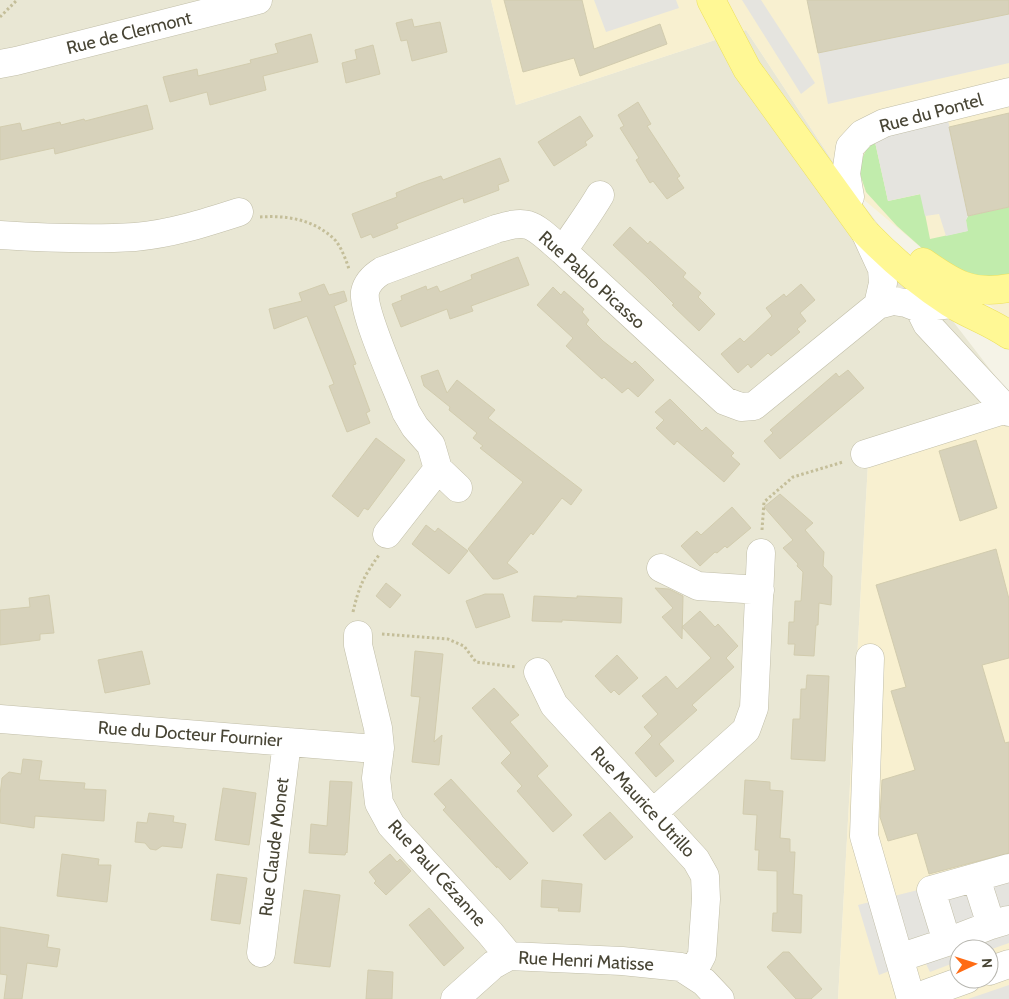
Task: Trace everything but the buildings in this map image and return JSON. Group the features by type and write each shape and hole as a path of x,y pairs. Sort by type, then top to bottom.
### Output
{"main road":[{"path":"711,0 747,69 864,231 882,250 951,304 1009,335"},
{"path":"815,162 891,237 916,258 950,281 974,290 1009,288"}],"street":[{"name":"Rue de Clermont","path":"0,64 258,0"},
{"name":"Rue du Pontel","path":"850,197 846,174 850,148 862,134 884,123 1009,92"},
{"path":"563,251 589,215 600,195"},
{"path":"0,234 55,239 136,236 190,227 239,212"},
{"name":"Rue Pablo Picasso","path":"458,488 438,469 430,445 415,427 406,412 366,310 365,291 372,278 382,271 496,229 514,225 528,225 542,233 563,251 725,401 741,407 754,406 878,305"},
{"path":"864,231 882,269 883,283 878,305 893,302 906,303 919,308 951,304"},
{"path":"865,454 1008,411 927,324 919,308"},
{"path":"387,534 438,469"},
{"path":"653,813 746,730 754,708 761,553"},
{"path":"661,568 698,586 760,590"},
{"name":"Rue Paul Cézanne","path":"358,635 358,645 378,728 380,748 376,778 379,803 391,825 509,956"},
{"path":"870,658 864,836 911,999 949,985"},
{"name":"Rue Maurice Utrillo","path":"538,672 554,706 696,860 705,876 706,899 702,955 692,974"},
{"name":"Rue du Docteur Fournier","path":"0,719 380,748"},
{"name":"Rue Claude Monet","path":"261,953 287,742"},
{"path":"947,942 931,890 1009,868"},
{"path":"899,958 1000,922 976,878"},
{"name":"Rue Henri Matisse","path":"455,999 493,965 509,956 622,961 681,967 704,982 720,999"}],"path":[{"path":"0,17 17,0"},
{"path":"239,212 248,218 274,216 299,218 322,229 336,242 344,255 350,272"},
{"path":"761,553 764,502 793,477 865,454"},
{"path":"387,534 387,544 365,574 358,588 348,631 358,635 374,634 448,639 464,646 476,662 508,665 538,672"}],"shaded area":[{"path":"0,0 491,0 516,105 746,30 851,189 1009,394 868,463 838,999 0,999"},
{"path":"491,0 1009,0 1009,321 851,189 746,30 516,105"},
{"path":"594,0 676,0 679,8 606,32"},
{"path":"742,0 761,0 815,83 801,94"},
{"path":"1009,14 1009,63 828,104 818,53"},
{"path":"948,120 968,216 966,220 968,231 946,236 939,214 925,216 920,194 888,201 875,142 888,135"},
{"path":"1000,415 1009,427 1009,999 838,999 868,463"},
{"path":"1009,878 1009,943 999,946 999,939 949,939 949,965 930,972 923,958 879,975 858,905 922,889"},
{"path":"1009,985 1009,999 968,999 999,989"}],"green space":[{"path":"875,142 888,201 921,194 930,239 967,231 966,220 968,216 1009,207 1009,274 999,278 969,276 942,266 897,226 866,192 860,174 862,159 867,148"}]}
